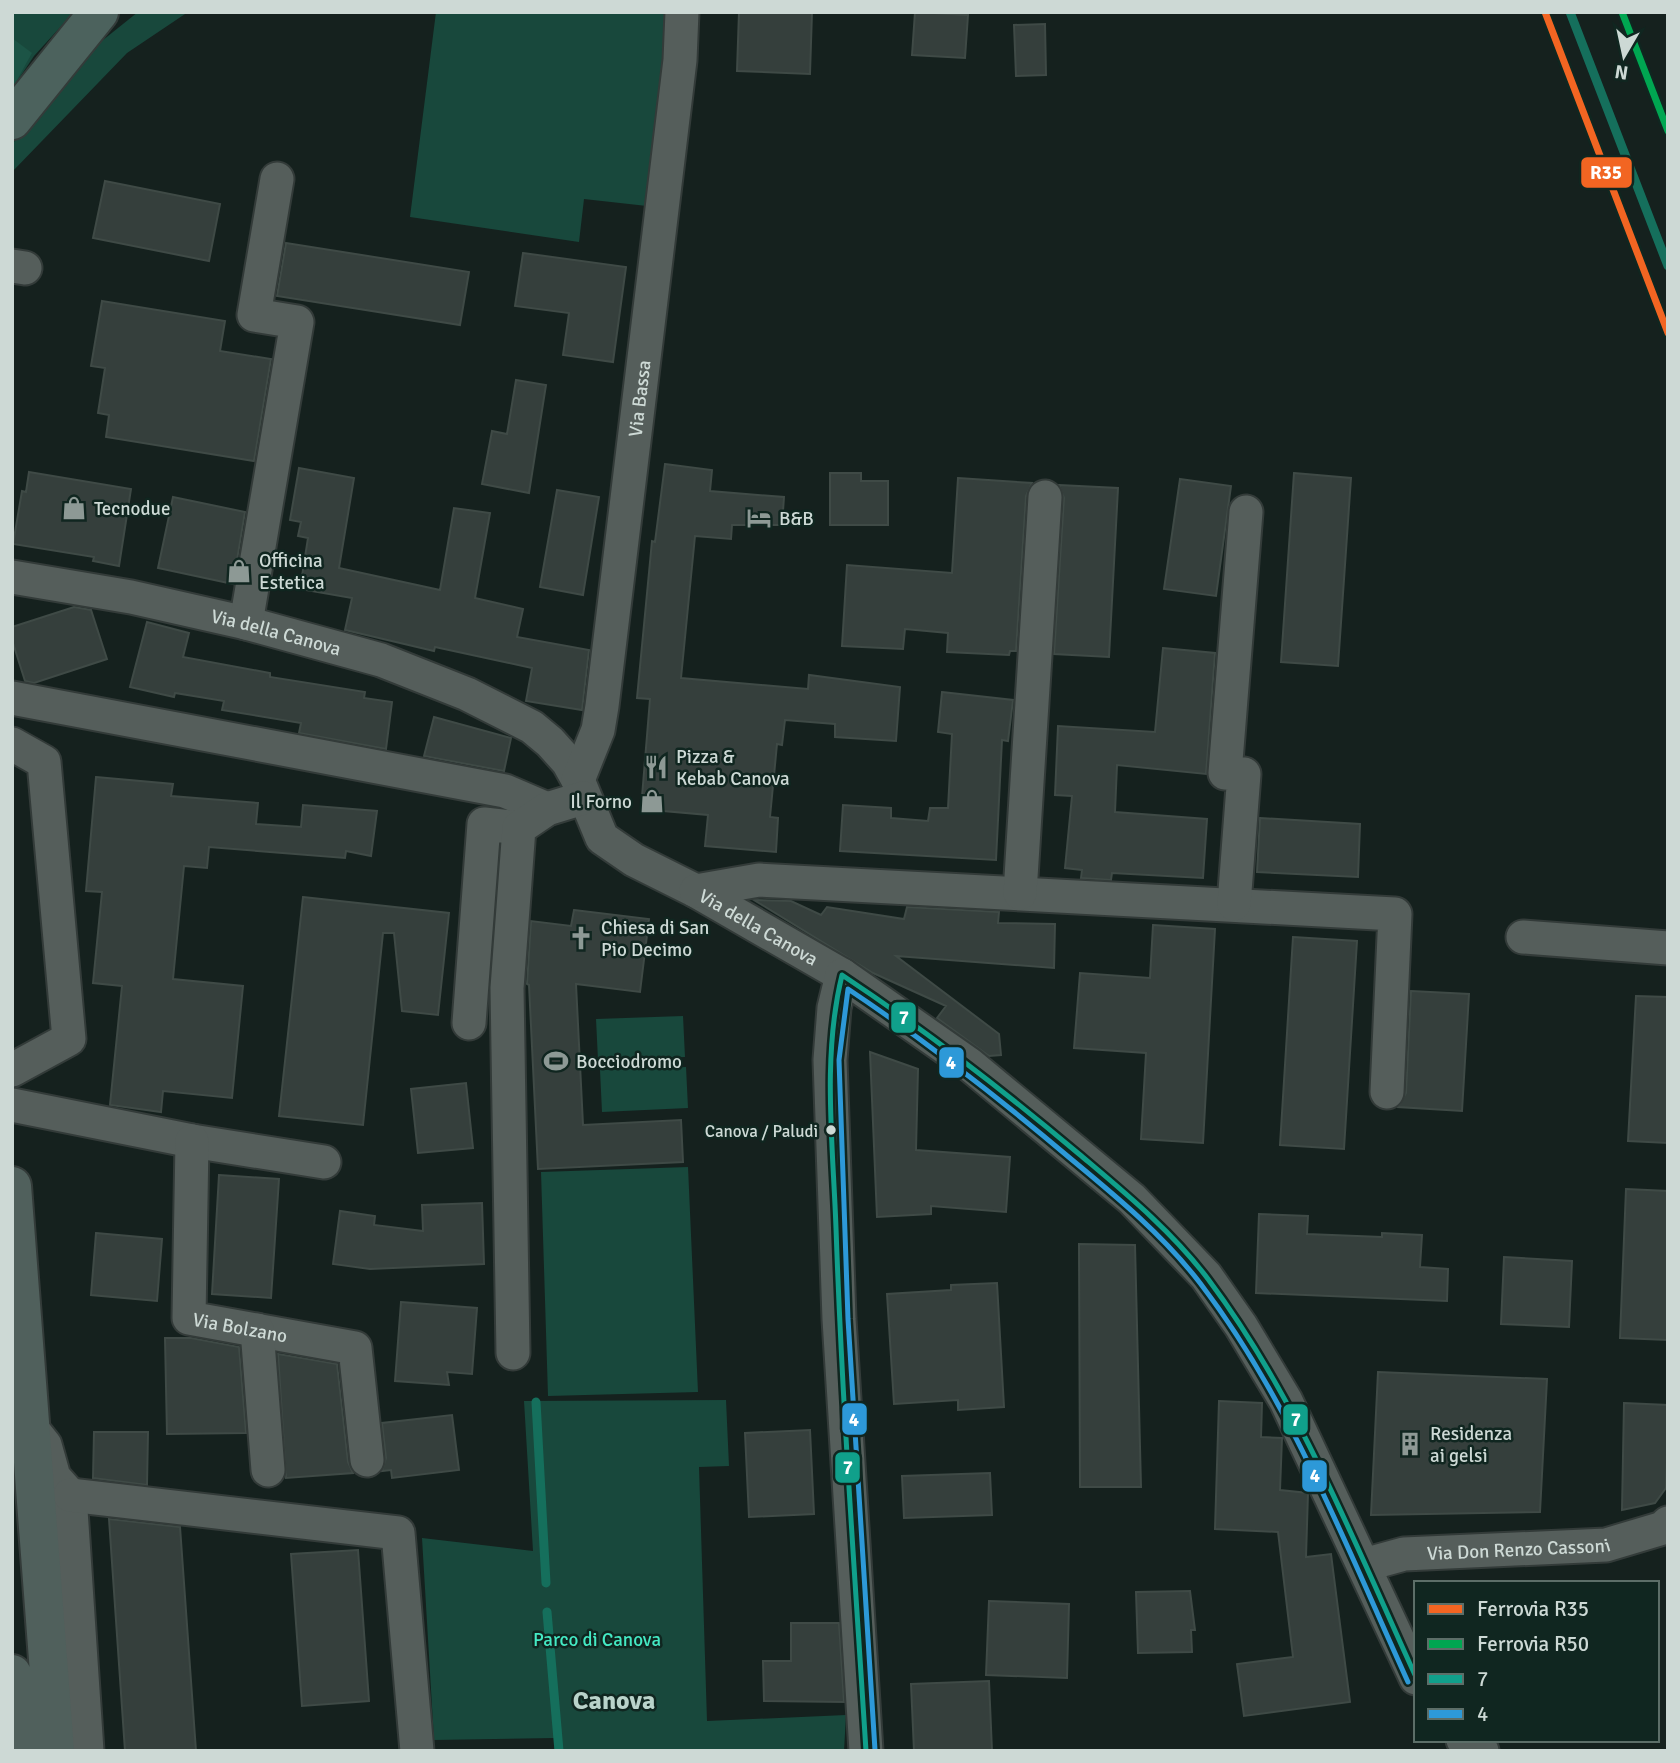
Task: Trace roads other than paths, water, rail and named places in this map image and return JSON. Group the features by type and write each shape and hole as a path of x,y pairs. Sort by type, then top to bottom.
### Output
{"highway":[{"path":"12,120 99,12"}],"main road":[{"path":"12,1186 55,1751"},
{"path":"12,1674 18,1751"}],"street":[{"name":"Via Bassa","path":"581,789 602,706 680,60 682,12"},
{"path":"246,623 297,322 254,314 277,179"},
{"path":"1020,893 1045,497"},
{"path":"1234,904 1244,774 1225,773 1246,512"},
{"name":"Via della Canova","path":"12,578 131,597 246,623 381,660 467,694 532,727 568,762 602,838 634,860 696,891 842,975 928,1032 1132,1199 1206,1276 1241,1326 1286,1401 1414,1674"},
{"path":"12,698 505,791 547,809"},
{"path":"12,744 44,762 69,1039 12,1070"},
{"path":"470,1023 484,824 519,828 581,789"},
{"path":"513,1353 508,988 519,828"},
{"path":"696,891 758,880 1395,914 1387,1092"},
{"path":"1522,937 1668,948"},
{"path":"842,975 834,1008 830,1060 839,1319 866,1751"},
{"path":"12,1105 192,1141 324,1162"},
{"name":"Via Bolzano","path":"192,1141 188,1318 355,1348 367,1460"},
{"path":"257,1330 268,1470"},
{"path":"31,1427 45,1445 54,1476 70,1495 87,1751"},
{"path":"70,1495 398,1533 417,1751"},
{"name":"Via Don Renzo Cassoni","path":"1364,1565 1404,1554 1606,1545 1663,1528 1668,1523"},
{"path":"1466,1742 1482,1751"}],"waterway":[{"path":"1570,12 1668,266"},
{"path":"536,1402 546,1583"},
{"path":"547,1612 559,1751"}],"rail line":[{"name":"R35","path":"1545,12 1668,333"},
{"name":"R50","path":"1622,12 1668,131"}],"place":[{"name":"Tecnodue","path":"74,508"},
{"name":"B&B","path":"759,518"},
{"name":"Officina Estetica","path":"239,571"},
{"name":"Pizza & Kebab Canova","path":"656,767"},
{"name":"Il Forno","path":"652,801"},
{"name":"Chiesa di San Pio Decimo","path":"581,938"},
{"name":"Bocciodromo","path":"556,1061"},
{"name":"Canova / Paludi","path":"831,1130"},
{"name":"Residenza ai gelsi","path":"1410,1444"}],"district":[{"name":"Canova","path":"614,1700"}],"park label":[{"name":"Parco di Canova","path":"597,1639"}]}
